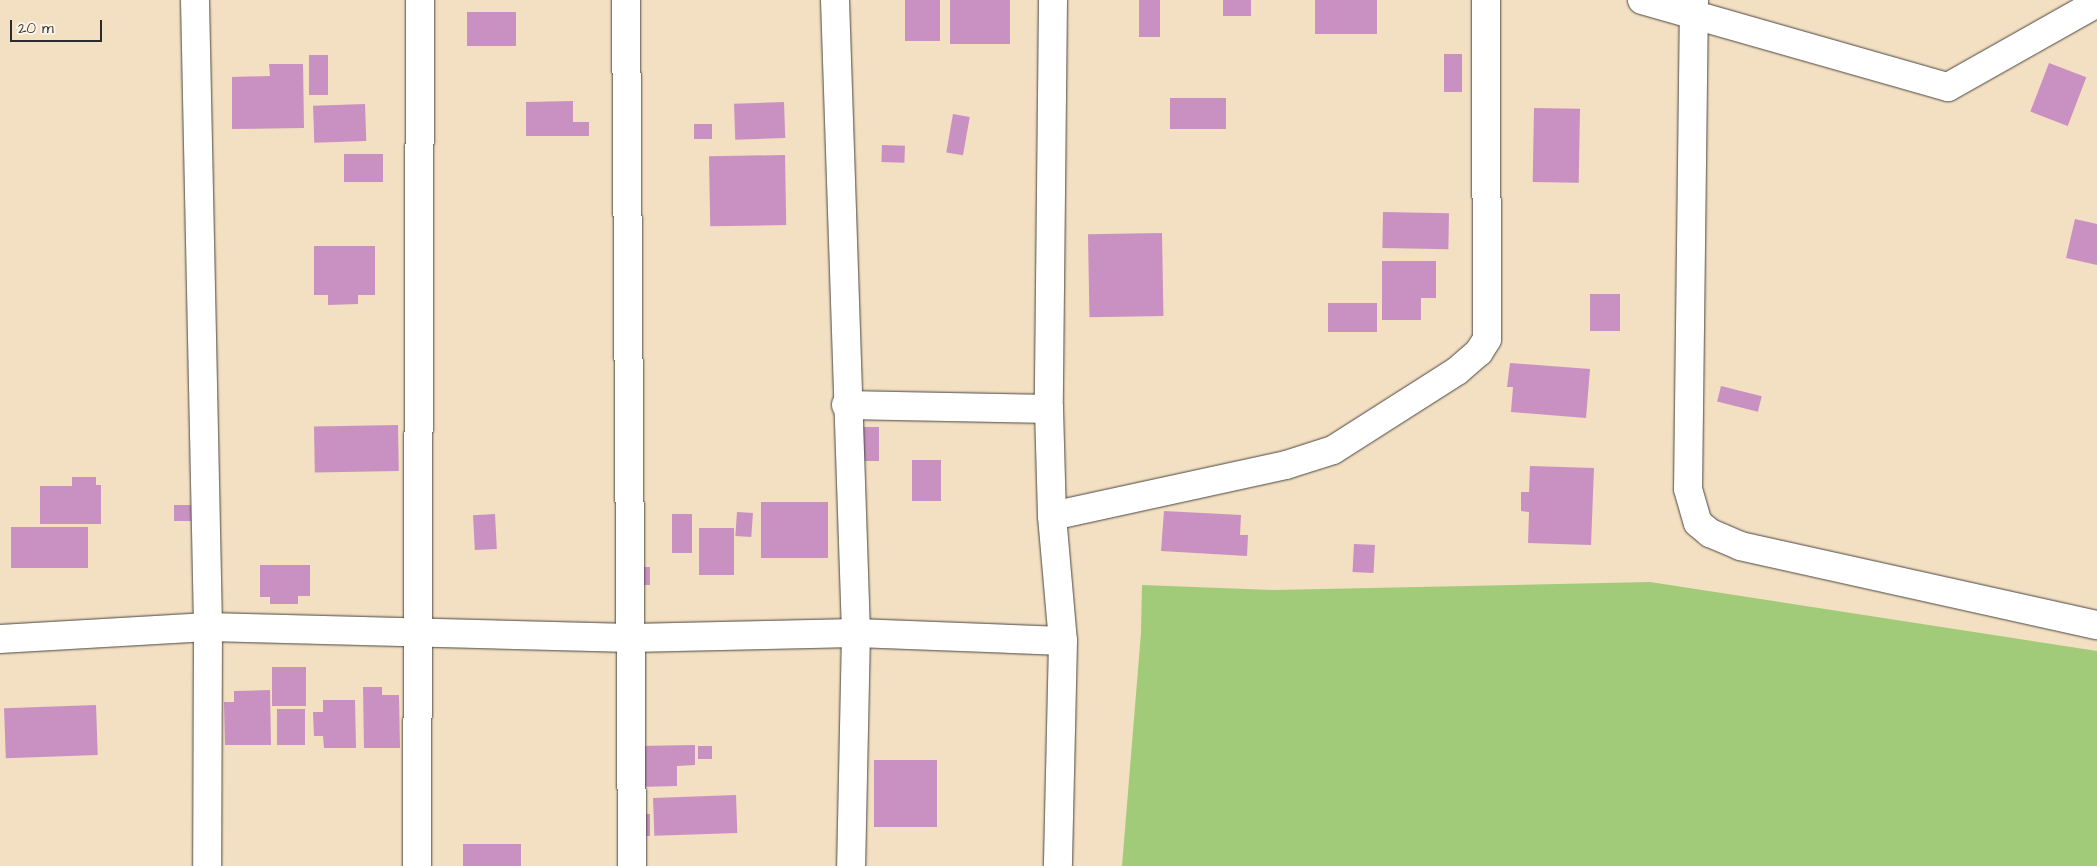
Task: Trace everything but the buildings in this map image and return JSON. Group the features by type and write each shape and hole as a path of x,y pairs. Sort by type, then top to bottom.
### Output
{"street":[{"path":"195,0 208,627 207,866"},
{"path":"417,866 420,0"},
{"path":"626,0 632,866"},
{"path":"835,0 846,405 856,634 851,866"},
{"path":"1053,0 1049,409 1052,516 1063,641 1058,866"},
{"path":"1052,516 1286,464 1333,450 1457,371 1479,352 1487,339 1486,0"},
{"path":"1642,0 1694,8 1948,87 2097,3"},
{"path":"1694,8 1688,489 1698,523 1710,533 1740,546 2097,625"},
{"path":"846,405 1049,409"},
{"path":"0,639 208,627 419,630 631,638 856,634 1063,641"}],"green space":[{"path":"1650,582 2097,651 2097,866 1122,866 1141,633 1142,585 1275,590"}]}
